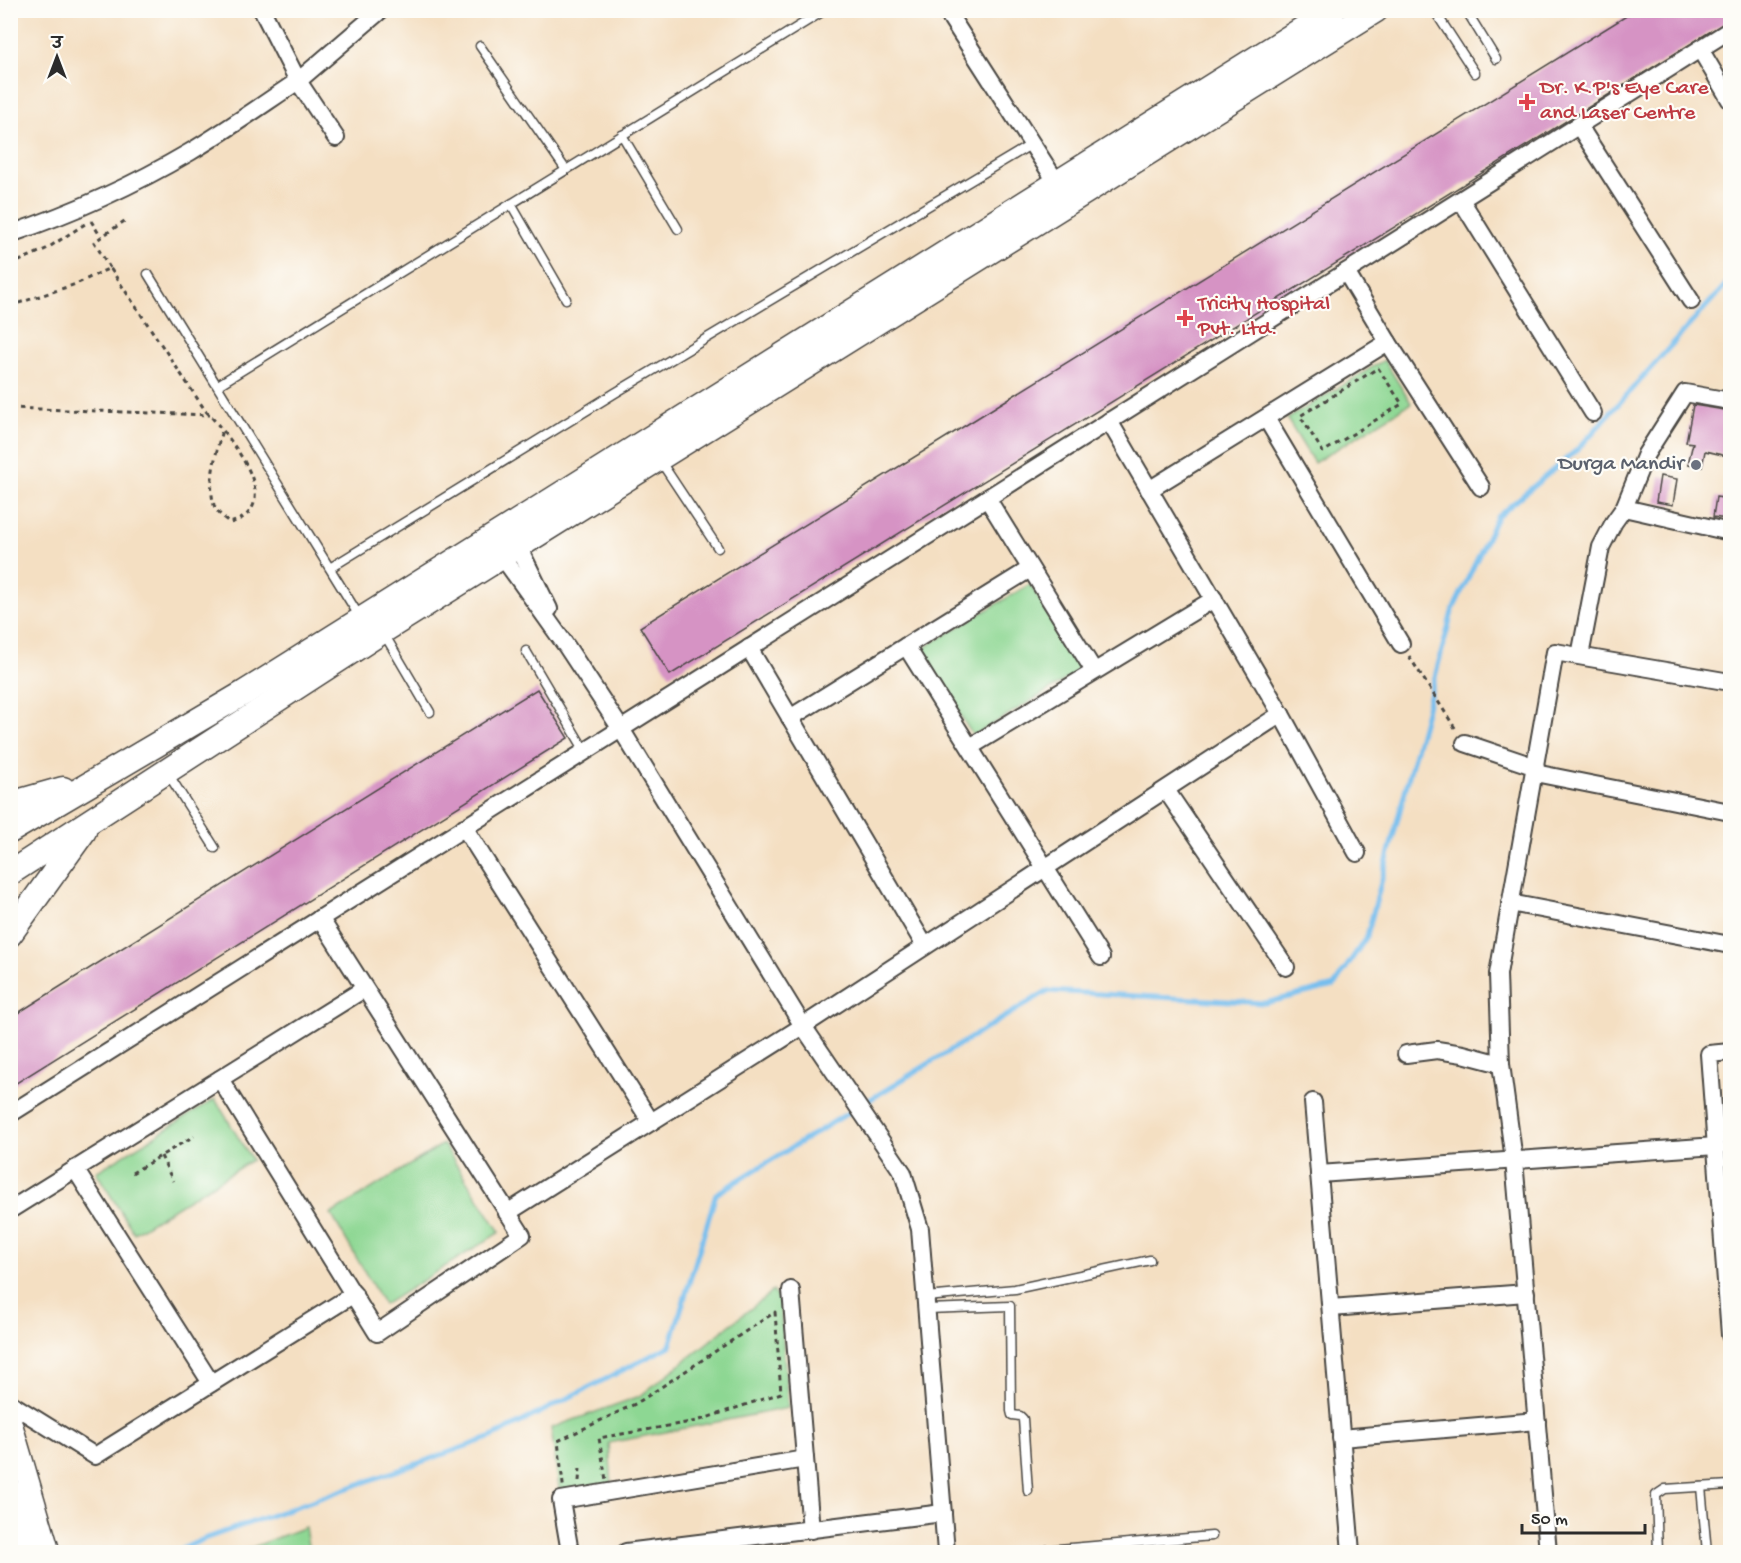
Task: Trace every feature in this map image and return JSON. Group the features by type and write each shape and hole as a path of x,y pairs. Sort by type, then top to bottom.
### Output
{"main road":[{"path":"10,873 383,631 504,543 1057,183 1333,10"},
{"path":"10,831 244,693 362,619 659,459 1376,10"},
{"path":"10,804 97,780"},
{"path":"10,934 92,819"}],"street":[{"path":"262,10 297,81 336,138"},
{"path":"10,234 73,210 144,177 228,128 297,81 381,10"},
{"path":"946,10 1057,183"},
{"path":"1294,35 1318,10"},
{"path":"10,1114 1731,30"},
{"path":"1700,49 1731,100"},
{"path":"1579,126 1691,301"},
{"path":"1461,200 1593,413"},
{"path":"1346,272 1481,487"},
{"path":"1149,490 1388,342"},
{"path":"1580,656 1601,547 1624,508 1646,454 1685,393 1731,400"},
{"path":"1266,418 1401,644"},
{"path":"1109,421 1281,714 1357,853"},
{"path":"987,498 1094,671"},
{"path":"1624,508 1731,532"},
{"path":"504,543 803,1026 903,1173 920,1228 946,1552"},
{"path":"790,718 1030,568"},
{"path":"970,747 1214,599"},
{"path":"906,646 1101,957"},
{"path":"748,648 926,946"},
{"path":"1548,1552 1514,1160 1501,1065 1498,974 1556,651 1731,682"},
{"path":"507,1213 803,1026 1281,714"},
{"path":"1465,743 1535,770 1731,812"},
{"path":"1166,790 1286,967"},
{"path":"464,827 651,1122"},
{"path":"1510,903 1731,945"},
{"path":"219,1079 377,1333 522,1235 320,918"},
{"path":"13,1208 364,989"},
{"path":"1406,1054 1437,1050 1463,1054 1501,1065"},
{"path":"1731,1052 1709,1054 1731,1335"},
{"path":"1313,1102 1351,1552"},
{"path":"1319,1174 1716,1146"},
{"path":"75,1169 211,1383"},
{"path":"791,1290 811,1530"},
{"path":"1330,1308 1526,1293"},
{"path":"10,1403 95,1455 354,1294"},
{"path":"10,1419 49,1552"},
{"path":"1341,1438 1537,1421"},
{"path":"570,1552 561,1500 805,1459"},
{"path":"11,1492 30,1552"},
{"path":"626,1552 943,1513"}],"lane":[{"path":"218,385 825,10"},
{"path":"1434,10 1475,73"},
{"path":"1466,10 1496,59"},
{"path":"480,46 566,170"},
{"path":"622,135 678,229"},
{"path":"330,568 615,393 1032,144"},
{"path":"511,204 566,299"},
{"path":"148,274 362,619"},
{"path":"659,459 718,548"},
{"path":"383,631 430,712"},
{"path":"526,651 585,751"},
{"path":"166,771 215,848"},
{"path":"926,1303 1015,1289 1150,1260"},
{"path":"926,1303 1010,1306 1011,1411 1012,1414 1023,1419 1028,1491"},
{"path":"1658,1552 1656,1495 1665,1489 1731,1485"},
{"path":"1701,1487 1707,1552"},
{"path":"1040,1552 1212,1536"}],"path":[{"path":"126,220 94,242 210,415 222,429 242,459 256,487 255,502 243,519 230,523 218,513 214,505 212,484 222,429"},
{"path":"10,265 46,249 91,221 101,237"},
{"path":"10,306 76,284 110,268"},
{"path":"1378,368 1402,404 1323,453 1300,416 1378,368"},
{"path":"10,408 210,415"},
{"path":"1401,644 1465,743"},
{"path":"132,1173 194,1136"},
{"path":"161,1156 173,1181"},
{"path":"776,1312 781,1393 697,1420 599,1438 607,1486 564,1493 558,1441 637,1403 776,1312"}],"green space":[{"path":"1384,360 1411,403 1314,463 1287,419"},
{"path":"1030,584 1082,670 973,736 920,650"},
{"path":"215,1099 252,1160 134,1233 96,1172"},
{"path":"443,1144 500,1232 384,1305 331,1214"},
{"path":"773,1291 780,1300 788,1408 609,1443 612,1487 560,1495 551,1428 640,1396"},
{"path":"305,1527 309,1552 240,1552"}],"building":[{"path":"1636,10 1731,10 1731,19 670,675 640,627"},
{"path":"1693,405 1731,411 1731,457 1705,451 1702,467 1688,464 1693,443 1686,442"},
{"path":"1660,476 1677,479 1673,505 1656,502"},
{"path":"1716,497 1730,499 1727,519 1713,517"},
{"path":"537,689 568,738 10,1087 10,1018"}],"waterway":[{"path":"175,1552 204,1539 492,1437 670,1346 716,1194 1047,991 1265,1003 1334,986 1367,936 1452,612 1497,517 1578,449 1730,280"}],"place":[{"name":"Dr. K.P's Eye Care and Laser Centre","path":"1527,102"},
{"name":"Tricity Hospital Pvt. Ltd.","path":"1185,318"},
{"name":"Durga Mandir","path":"1696,465"}]}
